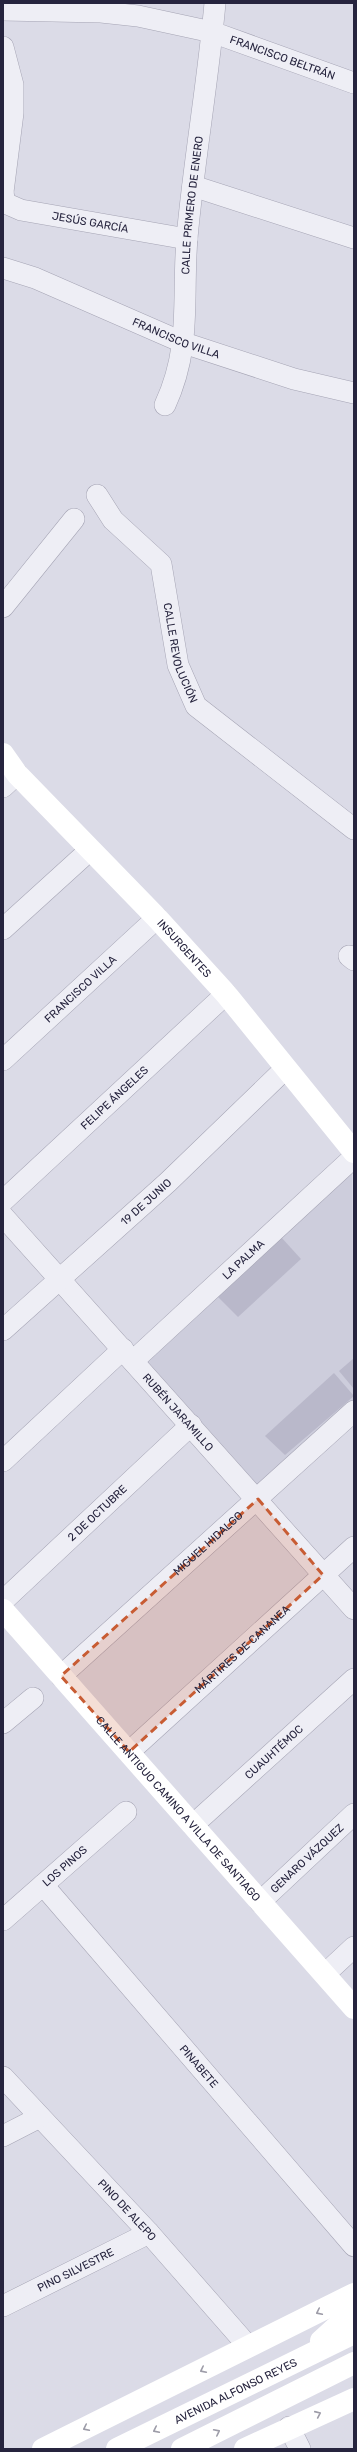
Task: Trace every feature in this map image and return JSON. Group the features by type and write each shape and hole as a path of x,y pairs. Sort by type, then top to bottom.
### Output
{"street":[{"name":"CALLE PRIMERO DE ENERO","path":"165,405 176,381 184,343 187,239 215,3"},
{"name":"FRANCISCO BELTRÁN","path":"3,10 131,15 212,32 354,83"},
{"name":"JESÚS GARCÍA","path":"3,47 13,85 13,113 3,183 5,203 21,210 187,239"},
{"path":"193,186 354,238"},
{"name":"FRANCISCO VILLA","path":"3,268 36,278 184,343 294,379 354,393"},
{"name":"CALLE REVOLUCIÓN","path":"97,495 113,520 161,564 178,664 196,706 354,830"},
{"path":"3,606 74,519"},
{"name":"INSURGENTES","path":"3,754 10,780 90,850 157,918 226,994 285,1069 354,1152"},
{"path":"3,929 90,850"},
{"name":"FRANCISCO VILLA","path":"3,1060 157,918"},
{"name":"FELIPE ÁNGELES","path":"3,1201 226,994"},
{"name":"19 DE JUNIO","path":"3,1330 59,1278 168,1182 285,1069"},
{"name":"LA PALMA","path":"3,1461 128,1355 354,1157"},
{"name":"RUBÉN JARAMILLO","path":"3,1216 354,1608"},
{"name":"MIGUEL HIDALGO","path":"61,1676 354,1411"},
{"name":"2 DE OCTUBRE","path":"3,1601 191,1425"},
{"name":"MÁRTIRES DE CANANEA","path":"129,1752 354,1546"},
{"name":"CALLE ANTIGUO CAMINO A VILLA DE SANTIAGO","path":"3,1610 354,2008"},
{"name":"CUAUHTÉMOC","path":"194,1825 354,1678"},
{"path":"3,1723 33,1698"},
{"name":"LOS PINOS","path":"3,1920 126,1812"},
{"name":"GENARO VÁZQUEZ","path":"260,1902 354,1814"},
{"name":"PINABETE","path":"43,1885 354,2246"},
{"path":"325,1974 354,1947"},
{"name":"PINO DE ALEPO","path":"3,2077 149,2233 248,2346"},
{"path":"3,2136 40,2117"},
{"name":"PINO SILVESTRE","path":"3,2306 149,2233"},
{"path":"44,2449 354,2294"},
{"path":"308,2356 354,2311"},
{"name":"AVENIDA ALFONSO REYES","path":"117,2449 354,2333"},
{"path":"182,2449 354,2363"},
{"path":"245,2449 289,2427 354,2399"},
{"path":"289,2427 300,2449"}],"highlighted area":[{"path":"258,1499 323,1575 129,1752 61,1676"}],"shaded area":[{"path":"352,1173 354,1401 256,1489 143,1364"}],"building":[{"path":"281,1237 301,1259 238,1317 217,1296"},
{"path":"354,1358 354,1389 339,1371"},
{"path":"334,1373 354,1396 285,1455 265,1436"}]}
